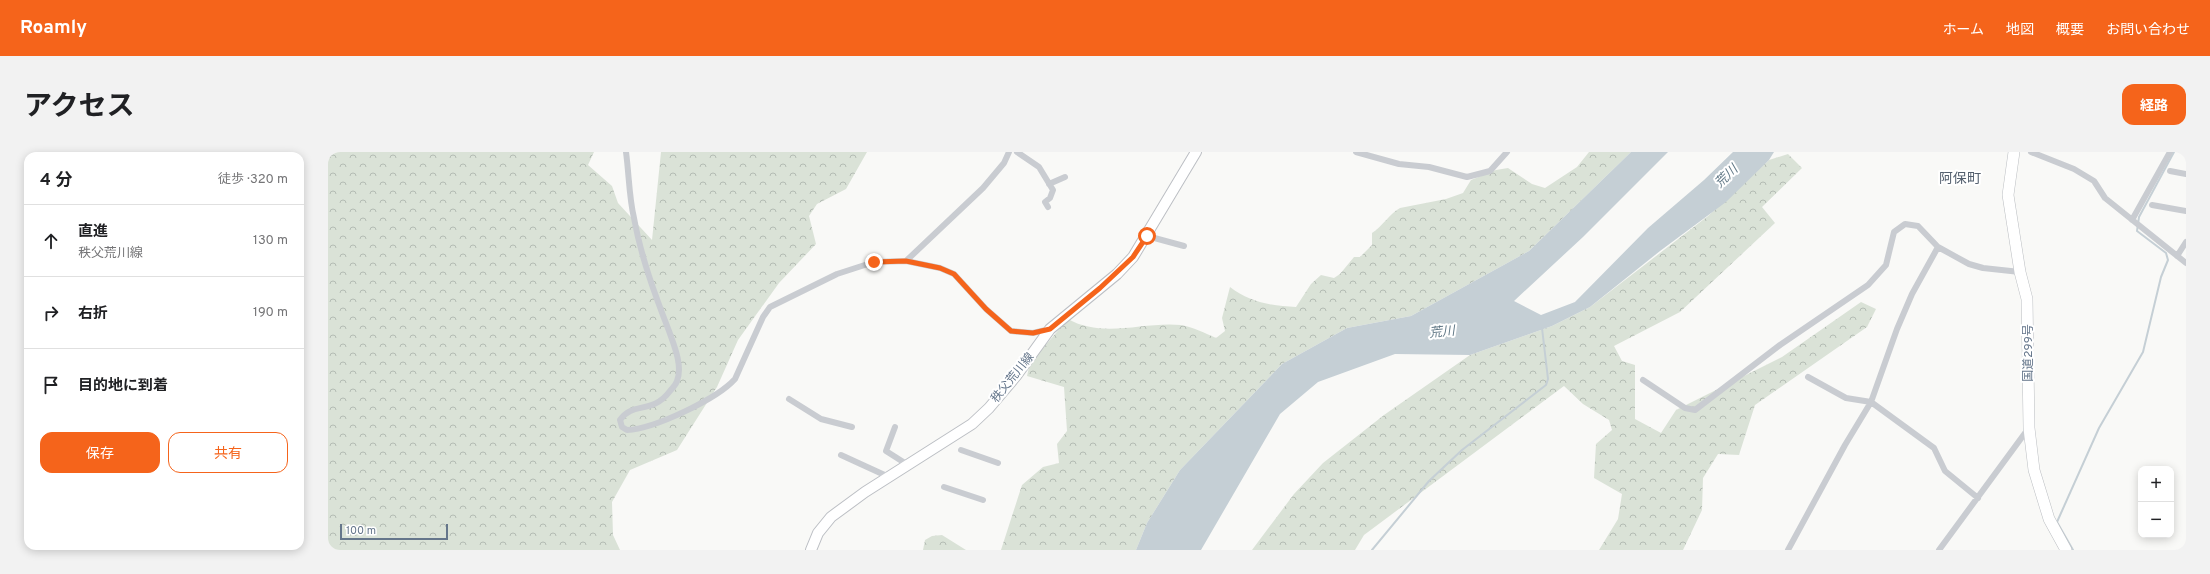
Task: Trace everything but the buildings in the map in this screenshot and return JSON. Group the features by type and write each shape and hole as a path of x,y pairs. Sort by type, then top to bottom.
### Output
{"highway":[{"name":"国道299号","path":"2014,152 2008,195 2020,272 2028,299 2029,428 2034,470 2041,498 2049,519 2066,550"}],"main road":[{"name":"秩父荒川線","path":"811,550 818,533 831,517 865,492 972,424 1016,376 1050,329 1117,274 1133,257 1147,236 1196,152"}],"street":[{"path":"626,152 634,218 651,283 676,350 678,368 677,382 664,400 653,406 634,409 622,416 620,424 627,430 648,427 715,395 728,386 735,379 762,317 770,307 837,274 874,262 906,261 940,268 954,274 986,309 1011,331 1033,333 1050,329"},
{"path":"906,261 983,188 1004,163 1009,152"},
{"path":"1017,152 1039,167 1053,190 1050,198 1045,202 1048,207"},
{"path":"1356,152 1399,164 1429,167 1467,177 1490,171 1507,152"},
{"path":"2031,152 2074,169 2094,181 2105,198 2186,263"},
{"path":"2132,220 2170,152"},
{"path":"2170,171 2186,174"},
{"path":"1049,184 1065,178"},
{"path":"2152,205 2186,211"},
{"path":"1643,380 1685,408 1695,410 1780,345 1868,285 1886,265 1894,232 1905,224 1918,226 1938,247 1969,264 1983,268 2020,272"},
{"path":"1147,236 1184,246"},
{"path":"2178,256 2186,242"},
{"path":"1788,550 1845,445 1871,402 1897,329 1912,294 1938,247"},
{"path":"1808,377 1846,398 1871,402 1934,448 1945,471 1978,498"},
{"path":"789,399 821,419 852,427"},
{"path":"895,427 886,451 908,465"},
{"path":"1939,550 2029,428"},
{"path":"961,450 998,463"},
{"path":"841,455 890,477"},
{"path":"944,487 983,500"}],"green space":[{"path":"328,152 594,152 588,165 612,186 618,203 652,240 661,152 867,152 846,189 817,204 809,216 816,244 779,283 738,340 717,387 677,450 630,470 612,502 613,535 620,550 328,550"},
{"path":"1589,152 1631,152 1529,251 1411,316 1347,328 1282,364 1180,470 1147,523 1136,550 1001,550 1022,485 1043,467 1059,463 1057,444 1067,431 1064,387 1027,376 1030,363 1068,319 1081,325 1110,329 1167,324 1181,325 1216,338 1225,331 1222,318 1230,287 1253,300 1278,306 1296,307 1311,284 1321,275 1334,278 1340,274 1354,257 1360,257 1372,245 1372,233 1400,208 1446,199 1463,193 1471,180 1496,170 1508,168 1532,184 1545,188 1577,167"},
{"path":"1788,154 1802,168 1762,207 1775,223 1680,312 1614,346 1622,361 1635,365 1635,419 1661,433 1676,410 1782,357 1861,302 1876,309 1867,327 1755,405 1739,455 1718,454 1703,478 1702,510 1683,550 1599,550 1618,519 1622,494 1594,478 1596,444 1612,430 1609,420 1583,404 1564,386 1364,535 1355,550 1252,550 1294,494 1323,463 1384,415 1470,355 1552,326 1590,307 1708,216 1769,160"},
{"path":"942,535 966,550 923,550 925,540 932,536"}],"water":[{"name":"荒川","path":"1631,152 1668,152 1583,237 1514,301 1541,315 1575,302 1648,228 1704,180 1733,152 1774,152 1769,160 1726,202 1660,251 1590,307 1552,326 1470,355 1395,354 1318,382 1280,414 1201,550 1136,550 1147,523 1180,470 1282,364 1347,328 1411,316 1529,251"}],"waterway":[{"path":"2073,550 2057,522 2099,428 2143,352 2161,277 2168,260 2166,253 2137,231 2139,217 2174,152"},
{"path":"1372,550 1429,481 1462,450 1546,385 1548,379 1542,328"}],"district":[{"name":"阿保町","path":"1960,179"}],"route":[{"path":"874,262 906,261 940,268 954,274 986,309 1011,331 1033,333 1050,329 1117,274 1133,257 1147,236"}]}
